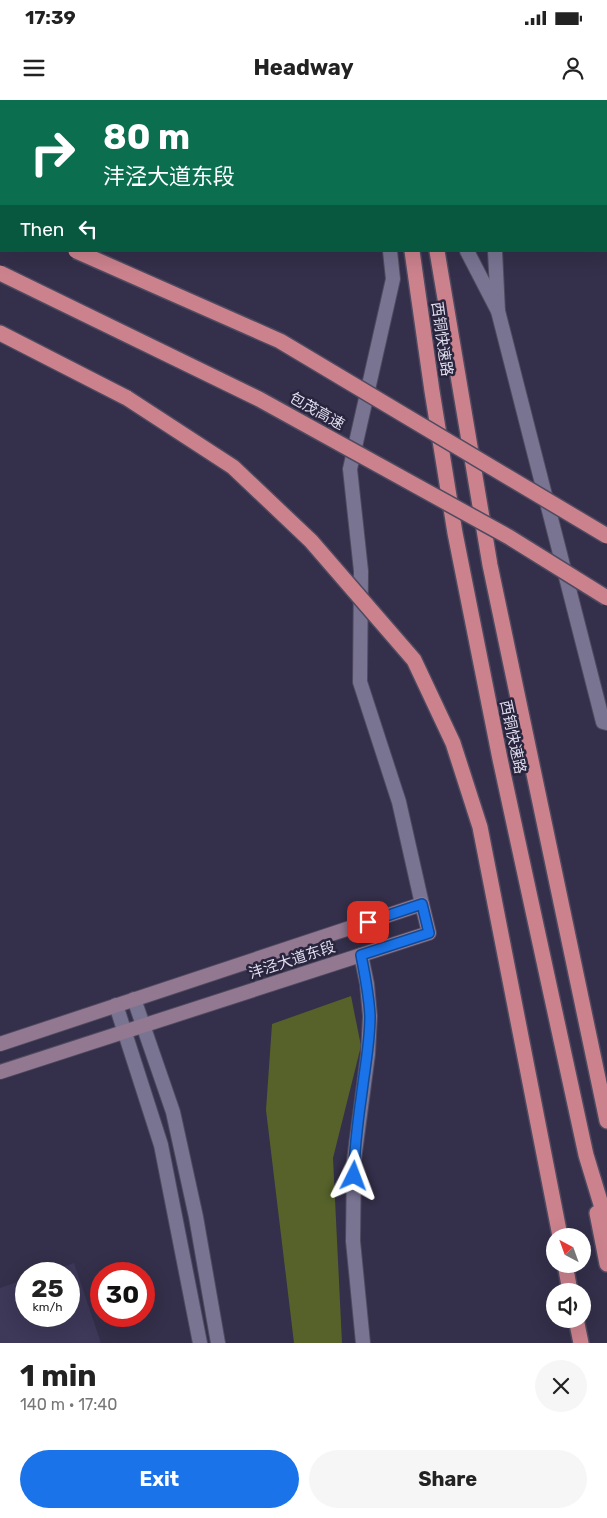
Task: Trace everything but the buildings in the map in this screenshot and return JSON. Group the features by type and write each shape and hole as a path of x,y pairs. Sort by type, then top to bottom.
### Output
{"highway":[{"path":"78,252 280,341 607,536"},
{"name":"西铜快速路","path":"412,252 455,533 500,760 586,1155 607,1224"},
{"name":"西铜快速路","path":"437,252 490,565 607,1121"},
{"name":"包茂高速","path":"0,273 259,399 508,537 607,598"},
{"path":"0,334 127,398 233,467 311,541 414,660 453,743 480,827 558,1228"},
{"path":"586,1155 607,1264"},
{"path":"578,1328 581,1343"}],"main road":[{"name":"沣泾大道东段","path":"0,1044 422,904 429,933 0,1072"}],"street":[{"path":"390,252 393,279 350,469 361,571 360,682 399,802 422,904"},
{"path":"468,252 498,311"},
{"path":"495,252 498,311 603,722 607,723"},
{"path":"361,955 367,984 370,1016 368,1054 354,1160 353,1241 363,1343"},
{"path":"134,998 173,1112 196,1217 218,1343"},
{"path":"116,1004 161,1145 200,1343"}],"shaded area":[{"path":"80,1281 90,1310 90,1327 96,1327 101,1343 0,1343 0,1288 15,1283 15,1327 80,1327"}],"green space":[{"path":"351,996 361,1046 333,1158 342,1343 294,1343 266,1110 272,1024"}],"route":[{"path":"354,1176 361,1094 368,1054 370,1016 367,984 361,955 429,933 422,904 368,922"}]}
